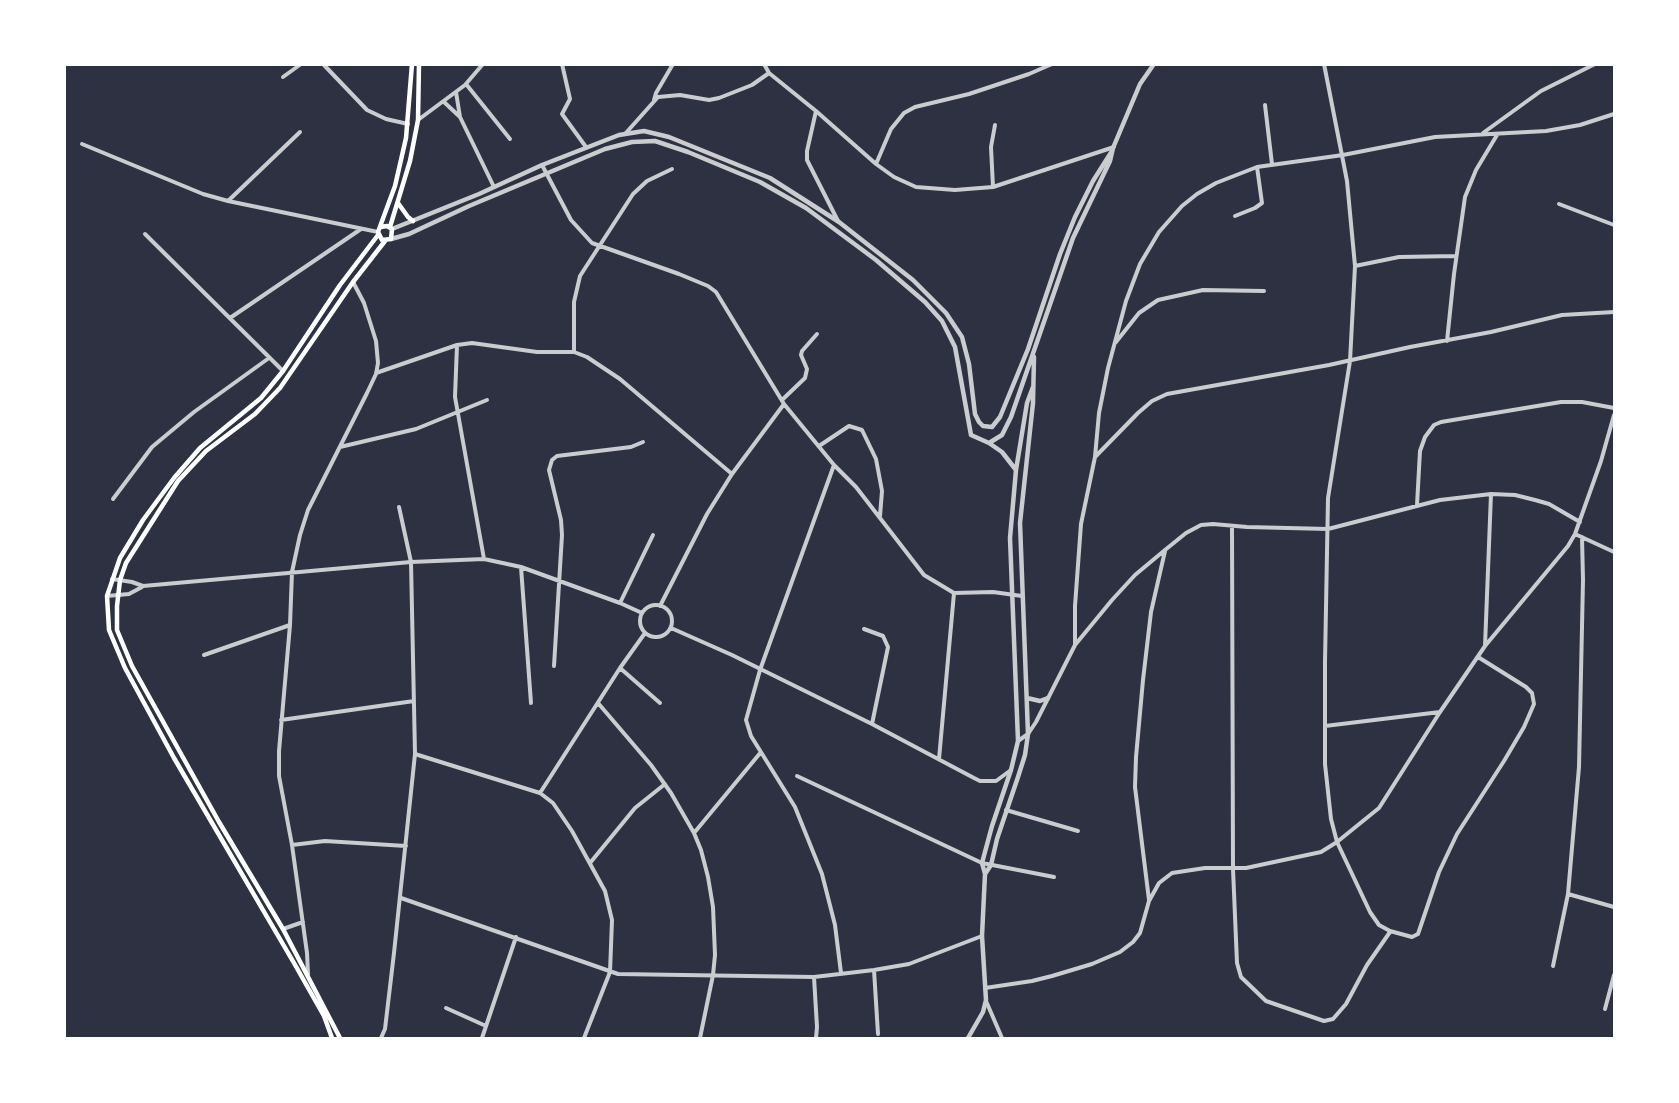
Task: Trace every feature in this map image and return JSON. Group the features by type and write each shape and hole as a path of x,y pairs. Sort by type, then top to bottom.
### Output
{"main road":[{"path":"332,1038 324,1016 174,758 118,656 109,630 107,596 111,579 130,541 174,478 200,448 261,398 283,371 340,285 379,232 397,177 409,124 412,64"},
{"path":"340,1038 283,928 219,822 132,666 117,630 117,596 126,563 178,481 206,451 255,414 280,388 353,282 393,232 391,228 418,120 419,64"},
{"path":"398,203 413,221"},
{"path":"379,232 391,228"},
{"path":"379,232 388,240"}],"street":[{"path":"283,77 301,64"},
{"path":"323,64 367,110 409,124"},
{"path":"418,120 466,84 483,64"},
{"path":"562,64 570,99 562,114 586,147"},
{"path":"654,101 656,93 673,64"},
{"path":"764,64 769,73 876,164 904,183 916,187 955,190 993,187 1114,148"},
{"path":"876,164 891,129 909,110 969,94 1052,64"},
{"path":"989,443 997,439 1005,430 1034,354 1073,238 1110,161 1140,84 1154,64"},
{"path":"1324,64 1343,155 1354,266 1354,313 1350,361 1330,472 1328,498 1324,662 1328,800 1337,842 1370,912 1379,924 1390,932 1412,936 1418,934 1439,872 1457,834 1524,728 1534,704 1532,693 1526,687 1478,657"},
{"path":"1483,134 1541,91 1595,64"},
{"path":"625,134 658,97 673,95 709,100 720,98 752,85 769,73"},
{"path":"466,84 510,139"},
{"path":"456,92 460,117 494,187"},
{"path":"444,102 460,117"},
{"path":"1265,105 1272,164"},
{"path":"816,111 807,160 839,222"},
{"path":"1075,645 1075,606 1082,524 1095,457 1099,413 1113,345 1140,264 1159,232 1182,206 1216,183 1257,167 1343,155 1435,137 1546,131 1580,125 1614,114"},
{"path":"993,187 991,147 995,125"},
{"path":"391,228 413,221 586,147 625,134 644,131 657,133 770,178 839,222 913,280 933,298 954,323 962,338 969,364 975,414 983,426 994,425 1000,417 1028,349 1071,226 1093,181 1114,148"},
{"path":"228,201 300,132"},
{"path":"1447,341 1465,197 1469,184 1498,134"},
{"path":"388,240 409,234 469,206 614,147 632,142 655,141 708,160 760,182 806,208 906,286 942,321 957,354 969,429 975,438 989,443 1002,452 1016,470"},
{"path":"82,144 203,194 379,232"},
{"path":"542,165 576,226 587,239 680,274 716,291 783,402 834,465 856,487 924,575 954,593 993,592 1022,596"},
{"path":"1234,216 1256,208 1262,203 1257,167"},
{"path":"574,352 576,289 580,276 639,187 672,169"},
{"path":"1559,204 1614,225"},
{"path":"230,318 362,229"},
{"path":"145,234 283,371"},
{"path":"853,244 858,237"},
{"path":"1354,266 1400,257 1456,256"},
{"path":"308,974 292,844 279,776 281,720 290,625 292,572 300,535 308,510 376,374 378,355 376,341 364,303 353,282"},
{"path":"1113,345 1139,313 1158,300 1203,290 1264,291"},
{"path":"1095,457 1138,413 1152,401 1167,394 1350,361 1562,315 1614,312"},
{"path":"660,606 707,514 732,474 783,402 805,378 807,369 801,355 802,351 817,334"},
{"path":"376,374 457,345 483,344 516,350 574,352 587,357 620,379 732,474"},
{"path":"457,345 455,397 457,413 484,559"},
{"path":"1028,349 1034,354"},
{"path":"985,874 990,865 1025,754 1028,734 1020,523 1032,413 1034,354"},
{"path":"114,499 152,447 194,412 269,358"},
{"path":"1002,1038 986,1000 982,936 985,874 982,863 1018,741 1010,538 1016,470 1027,403 1033,387"},
{"path":"339,447 416,429 487,400"},
{"path":"1417,505 1420,451 1425,437 1434,425 1561,402 1582,402 1614,408"},
{"path":"985,988 1052,976 1092,964 1120,952 1140,933 1149,901 1159,883 1172,873 1205,868 1246,868 1310,855 1337,842 1383,803 1485,646 1556,561 1575,534 1601,461 1614,415"},
{"path":"819,446 849,426 862,430 876,459 882,491 880,517"},
{"path":"554,666 561,582 562,535 549,470 552,460 557,456 631,447 643,442"},
{"path":"834,465 760,670 746,725 795,807 822,874 835,925 841,973"},
{"path":"1485,646 1491,495"},
{"path":"1018,741 1028,734 1075,645 1112,600 1135,575 1186,533 1201,525 1328,529 1440,500 1491,495 1515,495 1549,504 1580,522"},
{"path":"381,1038 385,1029 415,754 411,562 399,507"},
{"path":"1232,525 1233,868 1237,963 1241,977 1266,1001 1324,1021 1333,1019 1346,1004 1390,932"},
{"path":"1575,534 1614,552"},
{"path":"620,603 653,535"},
{"path":"1553,966 1568,894 1580,739 1582,537"},
{"path":"1149,901 1135,787 1136,757 1151,612 1165,550"},
{"path":"111,579 143,586 411,562 484,559 521,567 642,613"},
{"path":"521,567 531,704"},
{"path":"107,596 129,594 143,586"},
{"path":"939,760 954,593"},
{"path":"653,605 660,606 671,614 671,628 666,634 652,637 645,633 640,624 642,613 653,605"},
{"path":"204,654 290,625"},
{"path":"671,628 732,655 872,724 980,781 996,782 1011,770"},
{"path":"864,629 883,636 887,640 888,647 872,724"},
{"path":"540,793 645,633"},
{"path":"620,668 660,703"},
{"path":"1027,698 1040,701 1048,698"},
{"path":"281,720 414,701"},
{"path":"598,703 665,784 694,833 708,877 715,956 700,1038"},
{"path":"1325,726 1440,712"},
{"path":"694,833 761,752"},
{"path":"415,754 540,793 558,810 590,863 605,891 612,920 610,972 584,1038"},
{"path":"797,776 982,863 1054,878"},
{"path":"590,863 635,808 665,784"},
{"path":"1006,810 1078,831"},
{"path":"292,844 325,841 406,846"},
{"path":"1568,894 1614,908"},
{"path":"400,898 618,974 814,976 874,970 909,964 982,936"},
{"path":"283,928 303,922"},
{"path":"482,1038 516,937"},
{"path":"874,970 878,1034"},
{"path":"1605,1009 1614,975"},
{"path":"814,976 816,1038"},
{"path":"968,1038 983,1012 986,1000"},
{"path":"447,1008 486,1026"}]}
